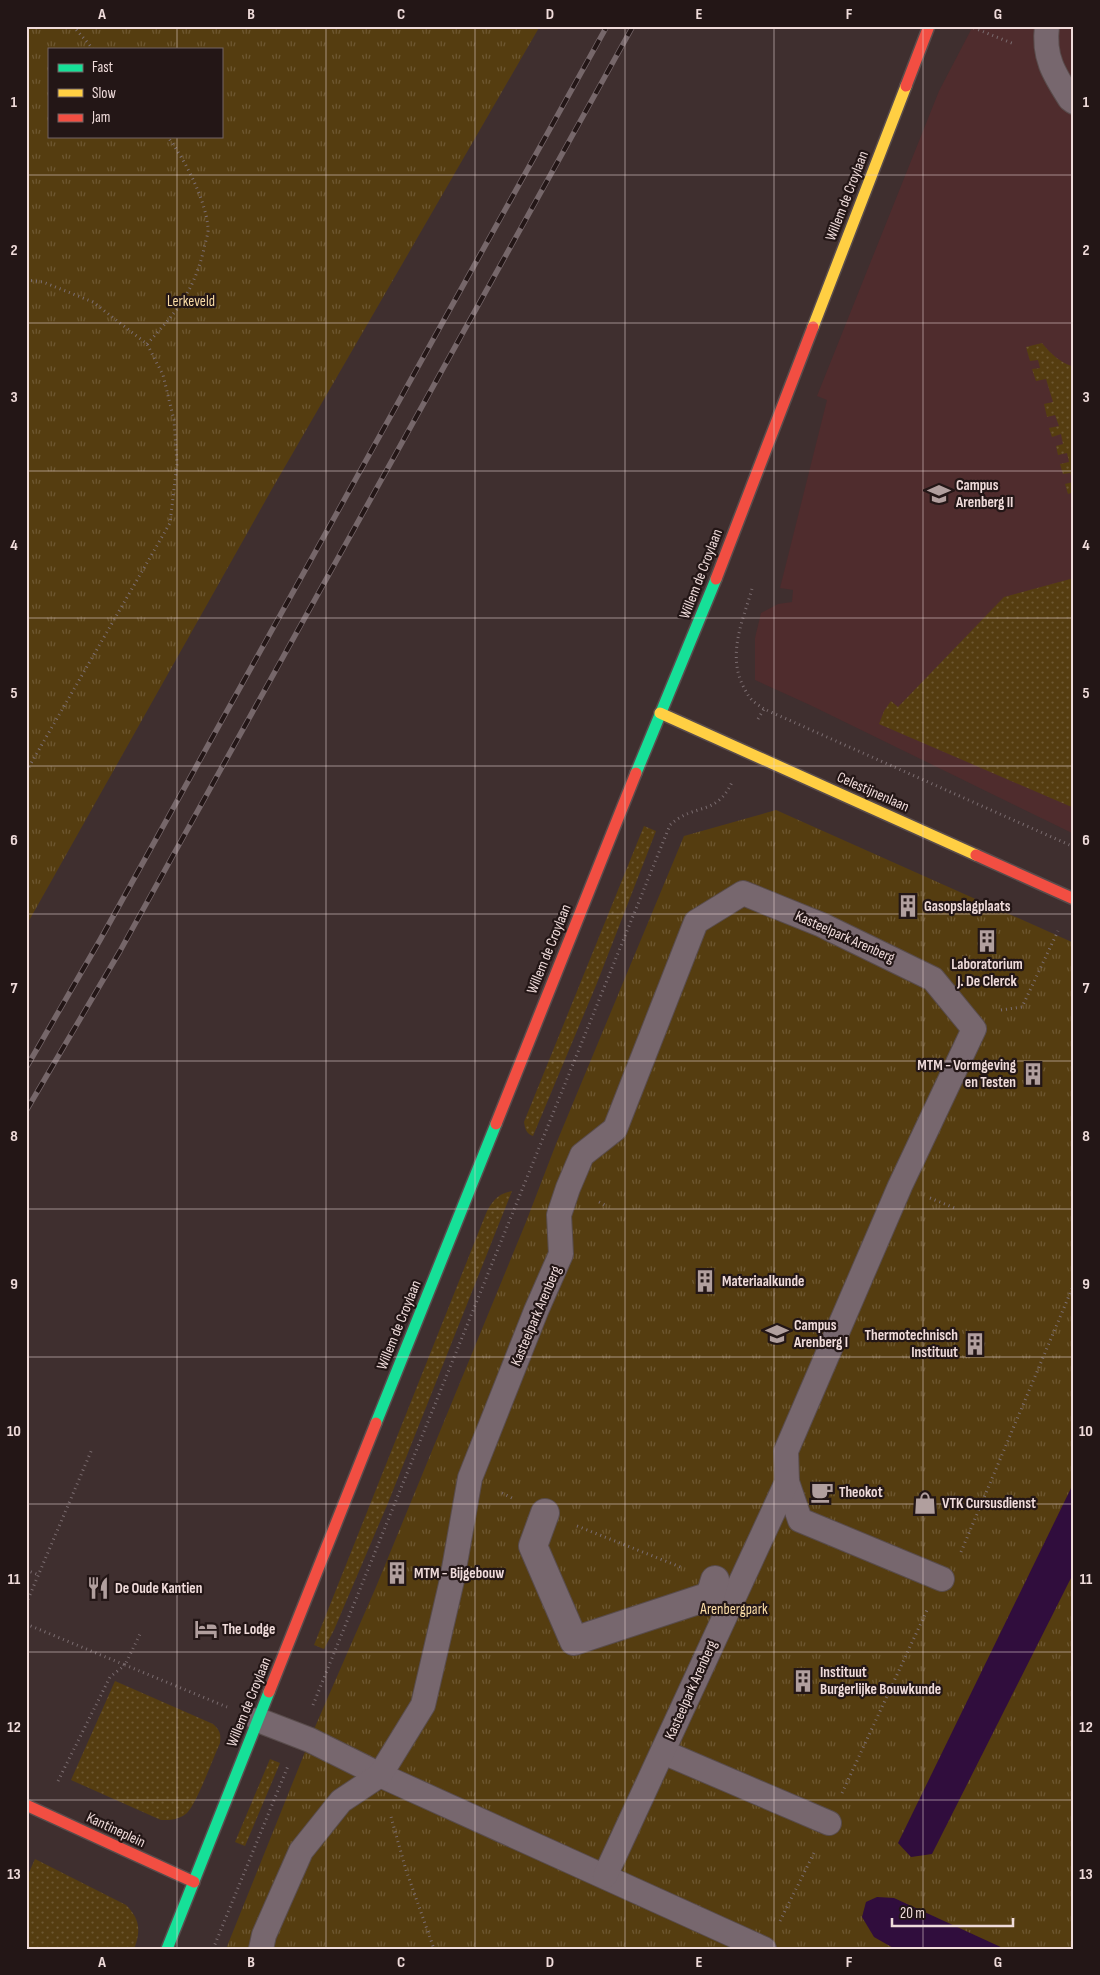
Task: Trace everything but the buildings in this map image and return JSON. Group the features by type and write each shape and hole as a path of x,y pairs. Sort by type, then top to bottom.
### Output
{"street":[{"name":"Willem de Croylaan","path":"167,1949 660,713 697,627 929,26"},
{"name":"Celestijnenlaan","path":"660,713 1072,898"},
{"path":"545,1513 534,1546 574,1641 710,1596 715,1580"},
{"name":"Kantineplein","path":"26,1805 194,1882"}],"lane":[{"path":"1047,35 1053,72 1070,99 1074,102"},
{"name":"Kasteelpark Arenberg","path":"262,1949 264,1935 301,1851 341,1801 380,1775 423,1705 452,1580 470,1478 536,1311 561,1254 559,1215 568,1188 582,1155 614,1129 696,922 743,893 822,925 904,963 933,979 974,1029 900,1186 786,1451 787,1482 605,1876"},
{"path":"787,1482 800,1520 942,1579"},
{"path":"258,1720 300,1736 380,1775 764,1949"},
{"path":"663,1752 828,1823"}],"path":[{"path":"26,30 31,26"},
{"path":"73,26 92,48"},
{"path":"969,26 1024,48 1047,35"},
{"path":"148,344 178,310 198,274 209,228 200,195 180,154 168,138"},
{"path":"26,280 42,282 93,302 148,344 162,375 174,420 176,464 170,523 26,772"},
{"name":"Celestijnenlaan","path":"759,717 764,709 1074,847"},
{"path":"213,1949 670,825 681,816 715,805 724,798 730,786"},
{"path":"963,1015 1022,1008 1072,898"},
{"path":"777,1927 828,1823 942,1579 956,1563 1074,1284"},
{"path":"26,1604 92,1449"},
{"path":"470,1478 545,1513 715,1580"},
{"path":"26,1570 39,1575"},
{"path":"26,1624 258,1720"},
{"path":"54,1789 110,1677 126,1665 140,1634"},
{"path":"380,1775 393,1798 390,1820 434,1949"}],"shaded area":[{"name":"Campus Arenberg II","path":"973,26 1074,26 1074,834 755,680 755,638 761,613 778,604 792,602 793,590 780,588 827,400 817,396 939,91"},
{"path":"1074,1482 1074,1572 932,1854 911,1857 898,1843"},
{"path":"877,1897 894,1898 1005,1949 895,1949 874,1937 862,1917 866,1902"}],"green space":[{"name":"Lerkeveld","path":"26,26 540,26 272,489 26,926"},
{"path":"1042,343 1064,363 1074,367 1074,492 1068,494 1065,484 1073,482 1070,473 1063,474 1060,464 1069,462 1067,453 1058,455 1056,446 1063,444 1061,434 1052,437 1049,428 1059,426 1055,415 1047,417 1044,404 1053,402 1046,379 1036,381 1032,369 1040,368 1038,360 1030,361 1026,347"},
{"path":"1074,578 1074,808 879,724 884,711 891,701 898,707 1004,597"},
{"name":"Arenbergpark","path":"776,810 1074,943 1074,1949 226,1949 315,1727 376,1587 526,1222 556,1144 684,836"},
{"path":"644,826 656,831 597,983 533,1136 525,1129 524,1122"},
{"path":"512,1191 388,1503 334,1630 324,1649 314,1645 487,1211 497,1198"},
{"path":"115,1681 213,1724 219,1730 220,1743 205,1780 191,1808 181,1817 161,1820 71,1780"},
{"path":"270,1759 280,1763 245,1846 235,1842"},
{"path":"35,1859 126,1905 137,1920 138,1936 134,1949 26,1949 26,1879"}],"railway":[{"path":"26,1068 100,940 607,26"},
{"path":"26,1111 120,951 633,26"}],"traffic: fast":[{"path":"636,773 716,579"},
{"path":"376,1423 496,1124"},
{"path":"167,1949 269,1692"}],"traffic: slow":[{"path":"813,327 906,86"},
{"path":"660,713 976,855"}],"traffic: jam":[{"path":"906,86 929,26"},
{"path":"716,579 813,327"},
{"path":"496,1124 636,773"},
{"path":"976,855 1074,899"},
{"path":"269,1692 376,1423"},
{"path":"26,1805 194,1882"}],"place":[{"name":"Campus Arenberg II","path":"939,494"},
{"name":"Gasopslagplaats","path":"908,906"},
{"name":"Laboratorium J. De Clerck","path":"987,941"},
{"name":"MTM - Vormgeving en Testen","path":"1033,1074"},
{"name":"Materiaalkunde","path":"705,1281"},
{"name":"Campus Arenberg I","path":"777,1334"},
{"name":"Thermotechnisch Instituut","path":"975,1344"},
{"name":"Theokot","path":"822,1492"},
{"name":"VTK Cursusdienst","path":"925,1503"},
{"name":"MTM - Bijgebouw","path":"397,1573"},
{"name":"De Oude Kantien","path":"98,1588"},
{"name":"The Lodge","path":"206,1629"},
{"name":"Instituut Burgerlijke Bouwkunde","path":"803,1681"}]}
